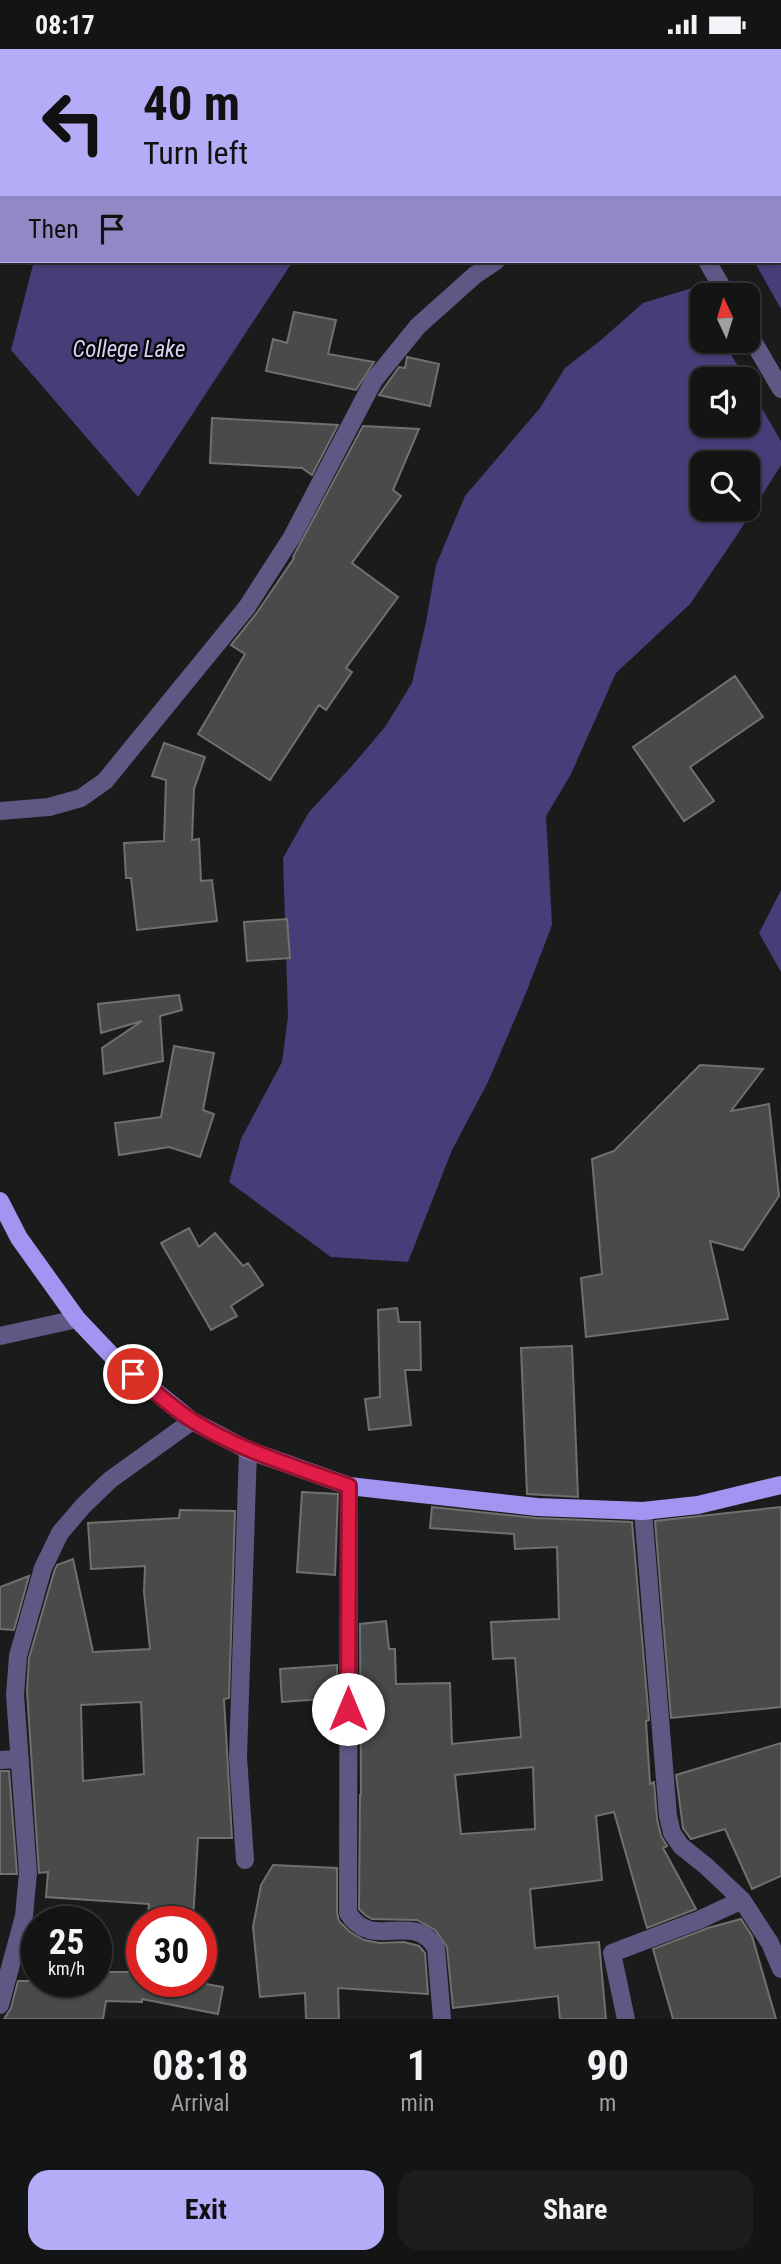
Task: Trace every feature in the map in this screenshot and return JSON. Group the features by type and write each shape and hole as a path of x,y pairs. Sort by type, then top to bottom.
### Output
{"main road":[{"path":"0,1202 19,1238 77,1319 114,1358 192,1421 248,1450 349,1486 537,1507 643,1511 698,1505 781,1485"}],"street":[{"path":"0,811 49,807 81,798 105,781 247,607 292,537 374,380 418,327 475,275 493,263"},
{"path":"709,263 720,283"},
{"path":"760,353 781,389"},
{"path":"0,1336 77,1319"},
{"path":"0,2005 24,1916 28,1873 15,1695 18,1656 43,1568 60,1533 83,1506 110,1480 192,1421"},
{"path":"245,1860 238,1757 248,1450"},
{"path":"349,1486 348,1913 359,1928 368,1931 417,1931 430,1938 436,1948 442,2019"},
{"path":"643,1511 668,1816 672,1833 681,1846 742,1900 771,1943 781,1969"},
{"path":"0,1760 20,1759"},
{"path":"626,2019 612,1953 699,1920 742,1900"}],"water":[{"name":"College Lake","path":"33,263 292,263 138,497 11,350"},
{"path":"755,263 781,263 781,309"},
{"path":"690,289 690,353 730,353 738,367 690,367 690,437 760,437 760,405 781,441 781,465 760,498 760,451 690,451 690,521 746,521 690,604 616,673 571,774 546,816 552,925 488,1082 452,1150 408,1262 331,1257 229,1182 241,1139 282,1062 288,1016 283,858 309,812 385,727 412,683 436,565 465,496 540,408 565,368 643,303"},
{"path":"781,890 781,972 759,933"}],"building":[{"path":"294,312 336,320 328,354 374,362 356,390 266,371 273,339 287,343"},
{"path":"407,357 439,364 430,406 379,395 399,367 405,368"},
{"path":"212,418 338,425 312,475 302,468 210,463"},
{"path":"363,426 419,429 393,490 401,496 352,563 398,597 346,668 352,672 326,710 319,705 270,780 198,734 245,654 231,645 294,558"},
{"path":"735,676 763,717 690,767 714,801 684,821 633,747"},
{"path":"164,743 205,757 194,789 192,840 199,839 201,881 212,880 217,921 137,930 131,878 126,878 124,843 164,841 166,780 152,776"},
{"path":"287,919 290,958 247,961 244,922"},
{"path":"179,995 182,1010 160,1016 163,1061 104,1074 102,1048 142,1021 101,1033 98,1004"},
{"path":"174,1046 214,1053 203,1110 214,1114 200,1157 169,1147 119,1155 115,1123 161,1117"},
{"path":"700,1065 763,1069 731,1111 769,1104 779,1196 743,1250 710,1241 728,1319 586,1337 581,1278 602,1274 592,1159 614,1151"},
{"path":"189,1228 199,1247 215,1233 243,1266 248,1263 263,1285 231,1306 237,1316 211,1330 161,1243"},
{"path":"397,1308 399,1322 420,1322 421,1370 405,1370 411,1425 369,1430 365,1399 380,1397 378,1310"},
{"path":"572,1346 578,1497 527,1494 521,1348"},
{"path":"302,1492 338,1494 335,1575 297,1572"},
{"path":"432,1507 536,1518 632,1522 649,1720 646,1721 650,1784 654,1782 657,1819 661,1836 667,1846 663,1848 696,1909 647,1928 614,1812 596,1816 602,1880 530,1889 535,1948 599,1942 606,2019 560,2019 558,1996 453,2008 447,1947 435,1930 417,1920 372,1919 359,1909 360,1624 386,1621 389,1649 395,1649 396,1684 450,1683 452,1744 521,1737 515,1658 493,1659 491,1622 559,1619 557,1547 515,1549 514,1534 430,1528","holes":["533,1767 535,1829 461,1834 455,1775"]},
{"path":"781,1507 781,1707 671,1718 655,1521"},
{"path":"180,1510 235,1511 229,1698 224,1699 232,1838 198,1838 194,1906 149,1906 46,1897 48,1872 39,1873 27,1691 29,1658 57,1565 73,1559 93,1652 150,1649 144,1592 145,1566 91,1569 88,1523 179,1518","holes":["141,1702 144,1774 83,1781 81,1705"]},
{"path":"29,1576 14,1630 0,1629 0,1587"},
{"path":"337,1665 337,1698 282,1702 280,1669"},
{"path":"781,1743 781,1876 752,1889 725,1829 691,1839 683,1828 676,1775"},
{"path":"0,1771 9,1771 17,1874 0,1874"},
{"path":"273,1865 337,1868 339,1921 350,1932 364,1940 380,1943 404,1942 419,1946 425,1953 428,1994 338,1988 339,2019 306,2019 305,1993 260,1997 253,1927 261,1885"},
{"path":"741,1919 752,1936 776,2019 673,2019 653,1949 708,1928"},
{"path":"112,1972 126,1972 126,1997 217,1997 217,1986 223,1987 218,2014 142,1999 142,2002 106,2001 103,2019 4,2019 11,2008 18,1981 21,1981 21,1997 112,1997"}],"route":[{"path":"133,1374 192,1421 211,1431 248,1450 349,1486 348,1709"}]}
